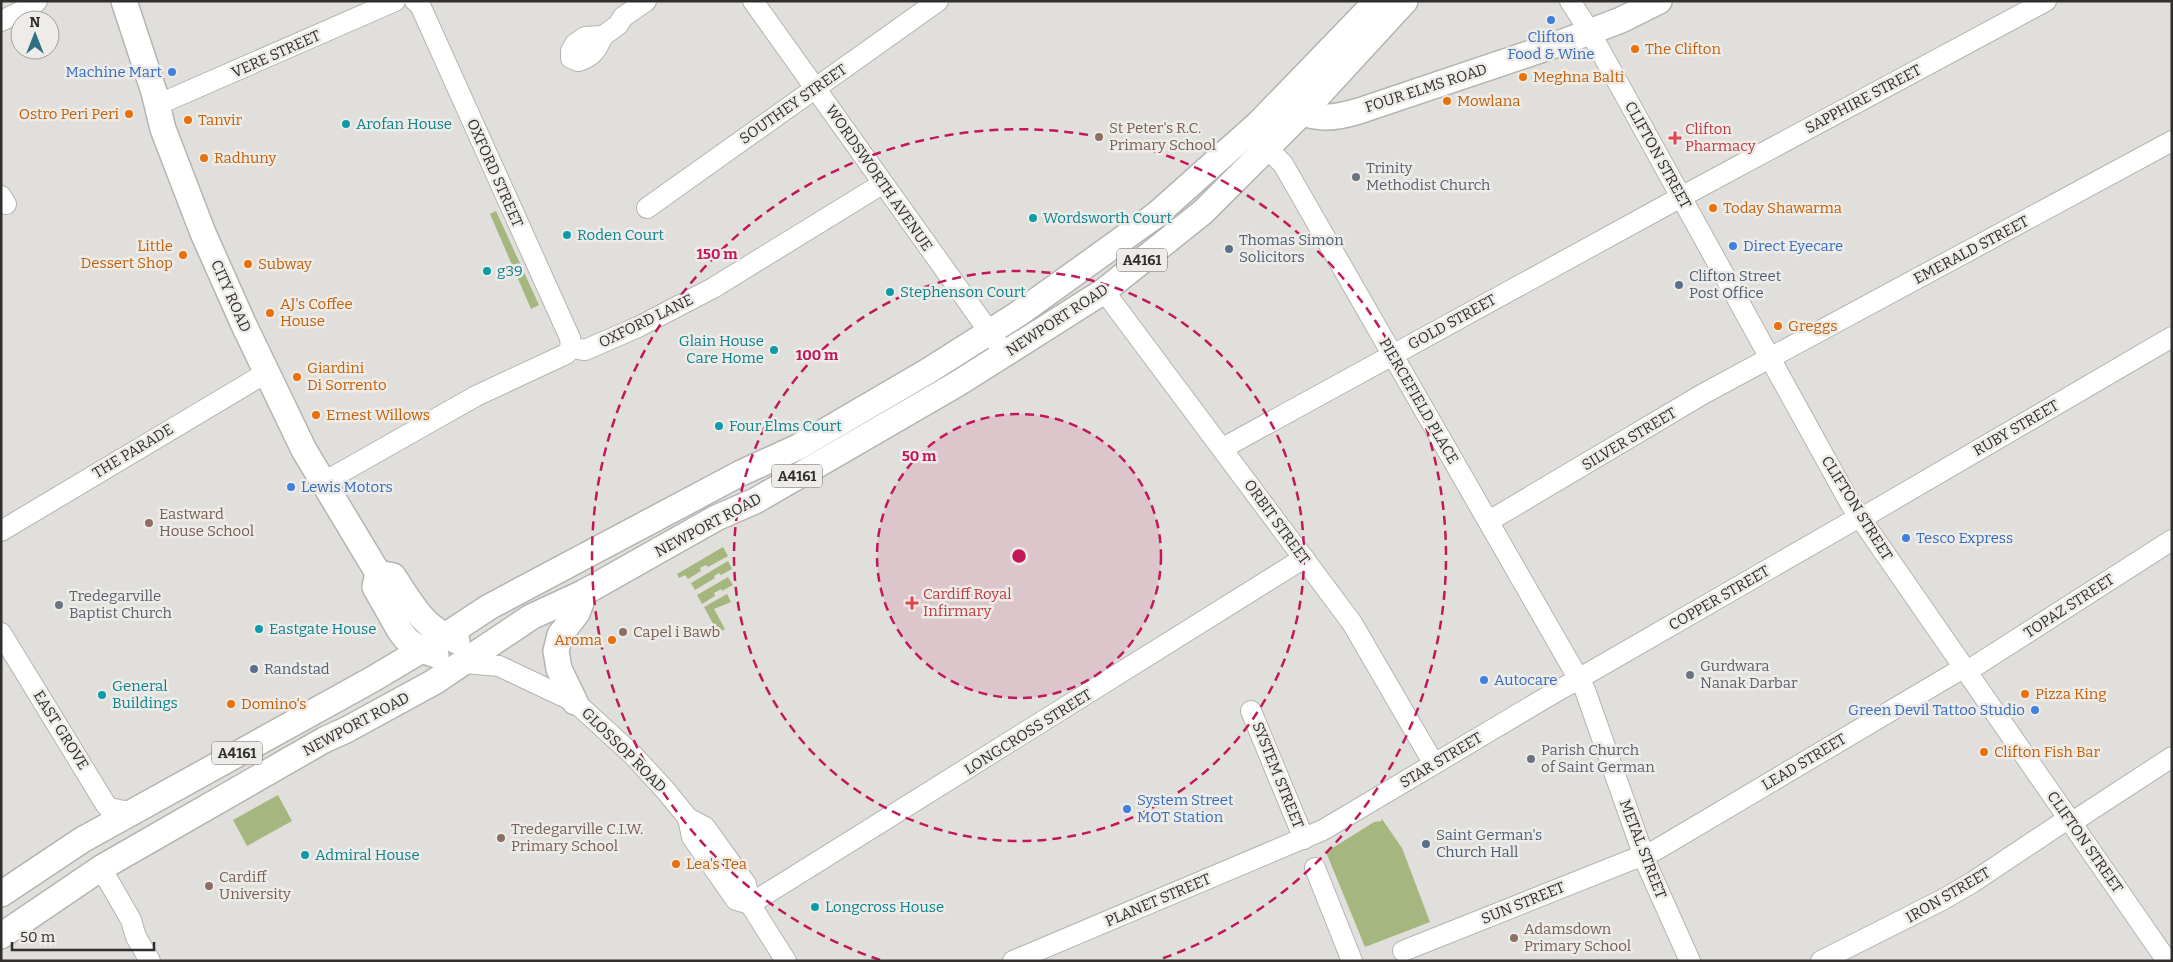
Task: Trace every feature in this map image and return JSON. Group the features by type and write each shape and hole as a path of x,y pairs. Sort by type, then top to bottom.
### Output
{"main road":[{"name":"CITY ROAD","path":"124,1 163,129 184,184 266,373 304,450 378,573 375,587 385,606 407,640 421,650"},
{"name":"NEWPORT ROAD","path":"1,894 73,846 130,812 372,679 519,590 741,473 798,447 928,371 990,332 1057,287 1156,215 1252,129 1377,1"},
{"name":"NEWPORT ROAD","path":"1,936 101,868 303,752 434,682 482,660 512,628 531,617 586,592 716,518 755,501 1004,354 1104,290 1203,212 1303,112 1405,1"},
{"name":"FOUR ELMS ROAD","path":"1252,129 1285,114 1303,112 1331,117 1359,111 1590,32 1630,16 1659,1"},
{"path":"378,573 393,576 424,620 482,660"},
{"path":"575,702 559,669 556,651 560,635 577,613 586,592"},
{"path":"421,650 482,660"}],"street":[{"path":"1,21 28,8 37,1"},
{"name":"VERE STREET","path":"157,105 395,1"},
{"name":"OXFORD STREET","path":"415,1 420,5 424,13 570,338 572,348"},
{"path":"603,36 618,25 623,17 646,1"},
{"name":"WORDSWORTH AVENUE","path":"753,1 1004,354"},
{"name":"SOUTHEY STREET","path":"647,208 938,1"},
{"name":"CLIFTON STREET","path":"1570,1 1590,32 1850,503 1964,670 2166,958"},
{"name":"SAPPHIRE STREET","path":"1681,197 2046,1"},
{"name":"PIERCEFIELD PLACE","path":"1252,129 1266,149 1283,164 1578,679"},
{"name":"EMERALD STREET","path":"1769,358 2172,141"},
{"name":"OXFORD LANE","path":"324,482 445,412 566,354 572,348 585,350 676,308 713,288 882,184"},
{"name":"GOLD STREET","path":"1222,448 1681,197"},
{"name":"ORBIT STREET","path":"1104,290 1352,623 1434,764"},
{"name":"RUBY STREET","path":"1860,518 2172,337"},
{"name":"SILVER STREET","path":"1489,521 1703,394 1769,358"},
{"name":"THE PARADE","path":"1,531 266,373"},
{"name":"COPPER STREET","path":"1578,679 1860,518"},
{"name":"TOPAZ STREET","path":"1964,670 1972,668 2172,540"},
{"name":"LONGCROSS STREET","path":"750,904 1304,558"},
{"name":"EAST GROVE","path":"1,633 109,808 130,812"},
{"name":"GLOSSOP ROAD","path":"482,660 575,702 632,754 688,818 692,837 736,900 750,904 786,961"},
{"name":"LEAD STREET","path":"1643,856 1958,671 1964,670"},
{"name":"STAR STREET","path":"1304,839 1335,824 1578,679"},
{"name":"METAL STREET","path":"1578,679 1587,695 1643,856 1690,961"},
{"name":"SYSTEM STREET","path":"1251,711 1304,839"},
{"name":"IRON STREET","path":"1821,961 1942,900 1973,882 2063,822 2077,819 2172,757"},
{"name":"PLANET STREET","path":"1013,961 1304,839"},
{"name":"SUN STREET","path":"1403,951 1643,856"},
{"path":"101,868 131,920 136,937 150,961"},
{"path":"1315,868 1352,961"}],"green space":[{"path":"496,211 539,305 531,309 490,214"},
{"path":"723,547 728,556 708,567 706,565 700,568 701,571 688,579 685,575 679,578 677,574"},
{"path":"728,561 732,569 721,575 719,573 714,576 715,578 695,590 691,583"},
{"path":"728,577 733,585 714,593 715,596 702,604 697,595"},
{"path":"727,594 731,602 714,609 725,629 718,633 704,607"},
{"path":"278,795 292,821 247,846 233,820"},
{"path":"1382,819 1402,848 1430,922 1365,947 1326,852"}],"place":[{"name":"Clifton Food & Wine","path":"1551,20"},
{"name":"The Clifton","path":"1635,49"},
{"name":"Machine Mart","path":"172,72"},
{"name":"Meghna Balti","path":"1523,77"},
{"name":"Mowlana","path":"1447,101"},
{"name":"Ostro Peri Peri","path":"129,114"},
{"name":"Tanvir","path":"188,120"},
{"name":"Arofan House","path":"346,124"},
{"name":"St Peter's R.C. Primary School","path":"1099,137"},
{"name":"Clifton Pharmacy","path":"1675,138"},
{"name":"Radhuny","path":"204,158"},
{"name":"Trinity Methodist Church","path":"1356,177"},
{"name":"Today Shawarma","path":"1713,208"},
{"name":"Wordsworth Court","path":"1033,218"},
{"name":"Roden Court","path":"567,235"},
{"name":"Direct Eyecare","path":"1733,246"},
{"name":"Thomas Simon Solicitors","path":"1229,249"},
{"name":"Little Dessert Shop","path":"183,255"},
{"name":"Subway","path":"248,264"},
{"name":"g39","path":"487,271"},
{"name":"Clifton Street Post Office","path":"1679,285"},
{"name":"Stephenson Court","path":"890,292"},
{"name":"AJ's Coffee House","path":"270,313"},
{"name":"Greggs","path":"1778,326"},
{"name":"Glain House Care Home","path":"774,350"},
{"name":"Giardini Di Sorrento","path":"297,377"},
{"name":"Ernest Willows","path":"316,415"},
{"name":"Four Elms Court","path":"719,426"},
{"name":"Lewis Motors","path":"291,487"},
{"name":"Eastward House School","path":"149,523"},
{"name":"Tesco Express","path":"1906,538"},
{"name":"Cardiff Royal Infirmary","path":"912,603"},
{"name":"Tredegarville Baptist Church","path":"59,605"},
{"name":"Eastgate House","path":"259,629"},
{"name":"Capel i Bawb","path":"623,632"},
{"name":"Aroma","path":"612,640"},
{"name":"Randstad","path":"254,669"},
{"name":"Gurdwara Nanak Darbar","path":"1690,675"},
{"name":"Autocare","path":"1484,680"},
{"name":"Pizza King","path":"2025,694"},
{"name":"General Buildings","path":"102,695"},
{"name":"Domino's","path":"231,704"},
{"name":"Green Devil Tattoo Studio","path":"2035,710"},
{"name":"Clifton Fish Bar","path":"1984,752"},
{"name":"Parish Church of Saint German","path":"1531,759"},
{"name":"System Street MOT Station","path":"1127,809"},
{"name":"Tredegarville C.I.W. Primary School","path":"501,838"},
{"name":"Saint German's Church Hall","path":"1426,844"},
{"name":"Admiral House","path":"305,855"},
{"name":"Lea's Tea","path":"676,864"},
{"name":"Cardiff University","path":"209,886"},
{"name":"Longcross House","path":"815,907"},
{"name":"Adamsdown Primary School","path":"1514,938"}]}
